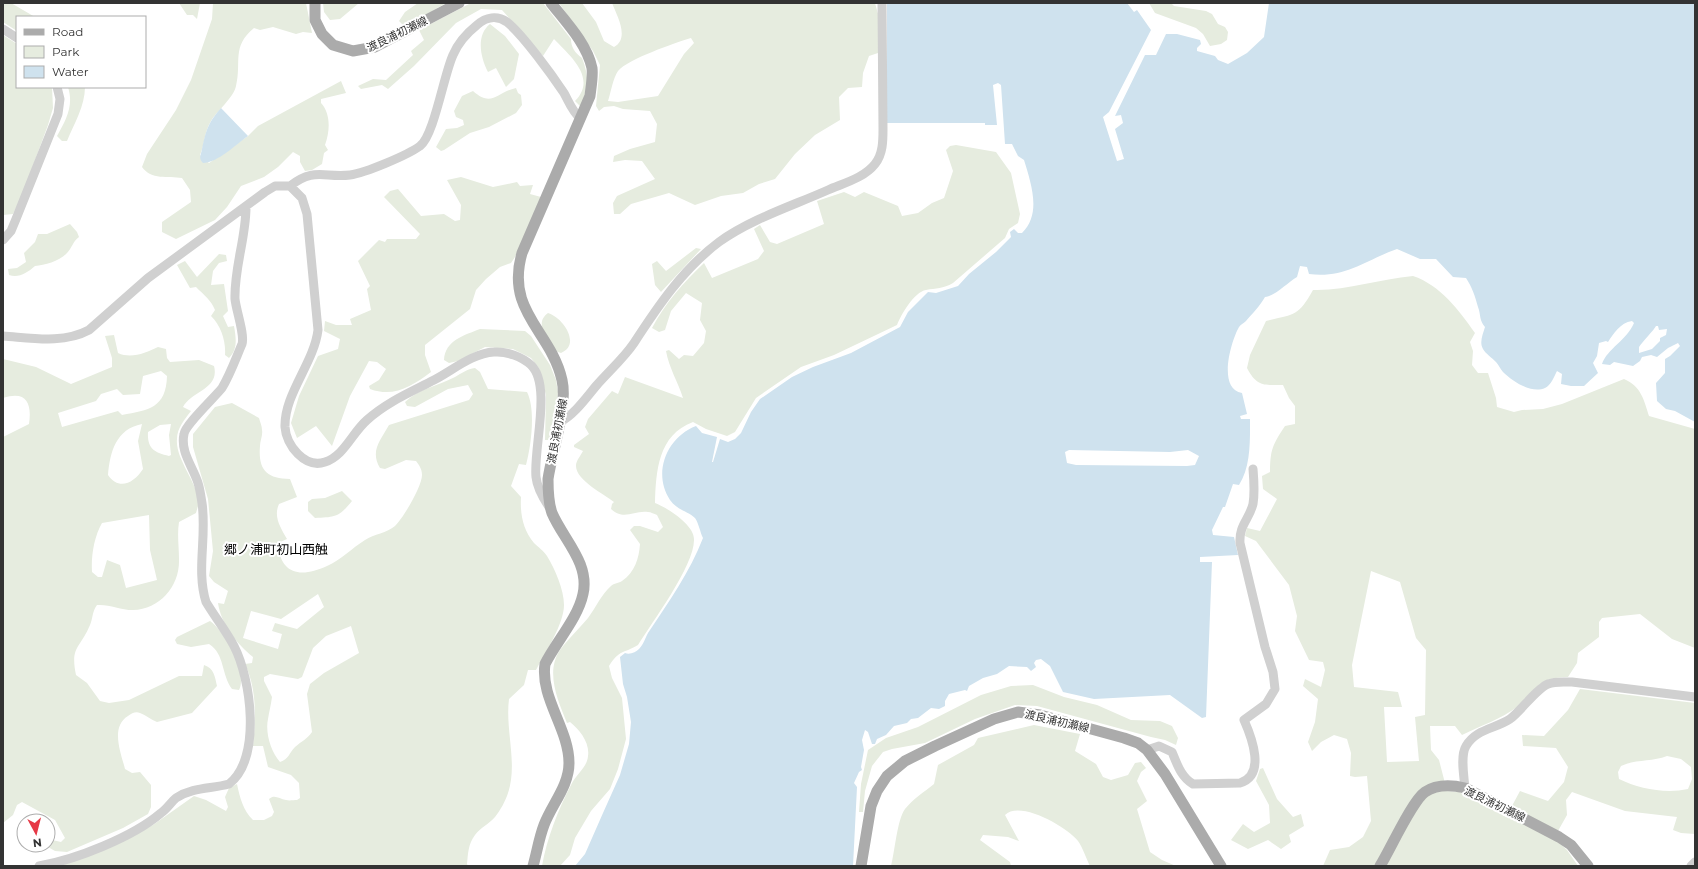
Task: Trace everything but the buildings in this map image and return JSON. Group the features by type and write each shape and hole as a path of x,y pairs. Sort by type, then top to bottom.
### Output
{"main road":[{"name":"渡良浦初瀬線","path":"315,3 315,20 322,34 333,45 353,51 375,47 459,3"},
{"name":"渡良浦初瀬線","path":"533,866 544,825 566,781 569,764 565,735 546,684 544,672 545,664 581,600 584,586 580,562 552,511 548,479 560,422 564,394 562,380 554,358 526,310 518,288 517,272 522,253 590,96 592,69 585,51 575,34 551,3"},
{"name":"渡良浦初瀬線","path":"861,866 871,806 877,791 887,776 918,754 994,718 1018,712 1040,715 1138,743 1147,750 1165,774 1221,866"},
{"name":"渡良浦初瀬線","path":"1380,866 1415,804 1426,791 1446,786 1464,788 1559,837 1581,855 1588,866"}],"street":[{"path":"560,422 585,399 633,344 642,328 671,289 710,249 722,240 765,217 858,177 869,170 876,163 882,148 883,129 882,3"},
{"path":"3,336 61,339 73,338 85,333 148,278 275,186 290,186 306,175 357,174 394,159 421,145 431,126 453,55 459,44 482,20 490,17 502,19 513,29 552,76 574,113 580,118"},
{"path":"3,29 16,37"},
{"path":"3,240 13,225 58,114 60,99 58,88"},
{"path":"290,186 302,198 307,214 318,330 314,348 294,393 286,418 287,435 292,446 299,455 312,463 317,464 333,458 365,421 394,400 480,355 502,352 513,355 531,366 540,381 540,426 536,479 541,495 552,511"},
{"path":"39,866 83,854 126,835 162,813 176,798 202,788 229,784 241,770 249,743 250,725 246,687 234,646 203,595 200,572 204,531 203,504 198,483 183,442 184,433 187,427 209,404 223,386 242,342 235,300 236,274 246,221 246,207"},
{"path":"1147,750 1159,746 1172,752 1182,774 1186,780 1193,784 1240,783 1246,781 1253,773 1255,766 1254,756 1244,720 1266,704 1275,689 1273,672 1264,647 1240,543 1240,529 1252,505 1255,488 1253,469"},
{"path":"1464,788 1463,754 1465,747 1470,741 1480,731 1507,720 1522,710 1540,689 1554,682 1579,683 1695,698"},
{"path":"1691,866 1695,862"}],"green space":[{"path":"3,3 11,3 33,16 16,16 16,30 3,22"},
{"path":"179,3 200,3 197,19 193,15 187,15"},
{"path":"213,3 306,3 312,33 303,32 296,34 273,27 260,30 254,28 247,35 240,48 238,77 235,90 211,121 206,134 200,155 209,163 248,136 258,126 341,81 346,93 321,99 321,103 327,112 329,123 325,145 328,150 324,153 322,164 312,170 305,171 300,162 300,156 293,152 278,167 264,177 241,186 227,207 215,220 176,239 162,232 162,222 191,202 190,190 182,178 155,176 150,174 142,167 147,154 176,110 191,80 212,19"},
{"path":"323,3 359,3 340,19 330,20 324,12"},
{"path":"418,3 446,3 405,27 399,21 405,12"},
{"path":"471,3 543,3 571,39 574,50 582,58 587,76 587,89 586,95 580,106 575,101 584,84 582,75 579,67 567,52 554,39 543,56 502,10 481,9 456,23 414,66 388,89 382,85 361,89 358,86 373,79 386,80 413,55 411,51 424,40 419,30"},
{"path":"559,3 582,3 596,22 604,41 614,47 619,43 622,33 619,20 612,3 875,3 880,21 878,53 869,56 863,73 862,87 848,88 839,97 840,120 815,135 795,154 775,179 759,184 743,193 721,196 695,205 669,193 631,204 620,214 614,214 613,203 617,196 655,179 642,161 625,160 613,162 614,156 630,149 655,142 657,124 650,111 623,109 614,106 604,107 599,111 596,106 600,65 593,51","holes":["691,38 694,43 684,54 658,96 618,102 608,101 613,81 616,74 623,66 652,52 684,40"]},
{"path":"1149,3 1171,3 1174,6 1206,11 1212,14 1218,24 1225,27 1228,32 1227,40 1221,44 1210,46 1203,34 1196,28 1155,13"},
{"path":"490,24 505,36 519,54 514,79 506,87 496,68 488,72 481,53 481,40"},
{"path":"3,35 16,43 16,88 52,88 53,108 21,198 13,214 3,215"},
{"path":"68,88 85,88 85,94 79,115 67,141 62,141 57,136 70,107"},
{"path":"516,88 518,93 521,95 522,105 516,113 489,127 470,133 444,150 441,151 436,147 446,129 457,128 464,125 463,120 456,117 454,111 462,96 473,91 480,96 490,99"},
{"path":"956,145 996,152 1011,173 1020,214 1018,223 1009,229 1005,238 953,283 943,287 926,290 917,295 905,310 897,325 834,355 801,367 756,398 735,432 727,436 706,429 693,422 681,428 672,436 666,445 661,455 658,467 655,503 673,513 690,528 694,539 692,550 688,563 672,593 638,645 619,654 609,666 612,678 622,698 626,739 618,769 610,789 591,811 575,838 570,855 560,866 542,866 557,814 573,781 584,768 588,756 584,737 570,722 567,723 557,696 553,677 556,659 560,650 588,618 601,597 612,585 622,581 636,564 640,544 630,530 634,526 640,526 658,532 663,527 657,515 650,512 625,515 611,509 614,502 591,486 580,476 576,465 583,451 574,447 574,445 589,434 585,427 588,419 612,391 618,394 625,377 683,398 669,363 666,351 669,350 679,359 684,355 693,356 704,343 706,331 700,320 702,303 686,293 671,311 665,330 659,332 652,328 675,293 704,263 712,278 758,259 764,251 754,229 760,225 770,242 777,244 824,224 817,201 844,192 855,197 864,192 898,206 902,216 918,213 932,203 944,198 953,171 946,150 950,146"},
{"path":"461,177 493,187 517,182 520,186 533,185 530,194 541,197 515,257 511,263 500,267 476,290 470,309 425,345 425,355 431,372 417,382 402,389 387,392 379,391 370,389 369,386 379,380 386,369 377,362 369,361 350,396 332,446 316,426 297,438 291,423 299,396 318,356 338,349 340,339 324,331 325,321 336,325 352,325 350,319 371,310 367,289 370,286 358,261 379,240 385,242 387,239 416,239 420,234 384,197 390,191 398,189 421,216 444,214 455,221 460,220 461,205 447,180"},
{"path":"70,224 77,232 79,237 75,240 69,251 64,256 52,262 35,266 23,274 16,276 9,275 8,269 17,268 26,262 24,253 35,242 38,234 47,234"},
{"path":"696,248 701,249 661,292 655,285 652,264 657,261 666,271"},
{"path":"219,254 226,255 227,261 219,263 213,271 211,285 224,284 228,311 223,316 228,327 234,326 236,339 234,351 229,358 225,355 224,339 220,329 211,316 215,310 213,306 196,287 190,288 177,265 185,261 197,277"},
{"path":"1413,276 1432,285 1448,299 1469,324 1475,333 1470,342 1473,351 1472,365 1478,373 1488,373 1496,398 1497,407 1514,412 1543,409 1562,404 1624,379 1634,385 1641,394 1649,416 1695,429 1695,648 1672,639 1640,614 1602,618 1599,622 1599,637 1578,653 1577,663 1568,677 1543,682 1524,701 1511,711 1462,735 1455,726 1430,726 1431,750 1439,760 1447,791 1459,792 1506,817 1520,791 1548,801 1564,782 1568,767 1556,748 1523,746 1522,735 1544,736 1568,710 1580,689 1695,703 1695,834 1681,833 1673,830 1677,817 1625,811 1572,792 1566,800 1567,815 1554,838 1567,850 1578,866 1323,866 1330,850 1349,847 1363,837 1371,821 1367,776 1350,776 1351,753 1347,739 1334,735 1321,742 1312,751 1308,742 1315,722 1318,699 1303,686 1305,679 1321,687 1325,670 1323,662 1309,660 1295,631 1297,616 1289,585 1256,541 1245,536 1247,528 1260,531 1277,499 1263,489 1262,476 1270,472 1272,453 1281,432 1285,426 1295,424 1295,406 1289,398 1283,385 1262,384 1254,379 1247,368 1250,355 1266,321 1289,315 1299,310 1313,290 1338,289","holes":["1371,571 1400,582 1416,638 1426,650 1425,715 1415,717 1419,761 1387,762 1384,707 1402,707 1398,692 1354,687 1352,665","1667,756 1681,759 1691,767 1692,779 1688,789 1671,791 1653,790 1627,783 1619,779 1618,772 1621,766 1632,762"]},
{"path":"548,313 560,320 570,338 570,344 567,349 561,353 555,351 546,337 542,327 544,317"},
{"path":"480,329 525,331 531,336 550,365 556,380 558,392 554,429 550,440 545,440 546,395 539,368 531,358 513,349 485,347 458,361 449,363 444,360 445,353 452,343 462,336"},
{"path":"114,335 118,353 123,355 138,354 158,347 166,349 167,358 170,362 199,360 214,366 215,374 209,385 192,397 183,407 191,411 182,424 177,435 179,454 197,493 199,501 196,513 179,522 178,569 172,587 160,601 143,609 128,610 106,605 97,605 90,625 75,653 74,666 76,675 87,683 100,701 109,703 129,700 179,676 202,676 204,665 212,671 215,676 217,686 192,713 157,722 136,712 132,713 123,721 119,727 118,733 119,748 125,769 132,773 140,772 151,785 151,807 148,814 123,828 67,852 56,851 56,841 61,842 65,838 56,822 56,813 42,813 22,802 17,805 13,815 3,823 3,437 29,424 30,410 26,400 23,397 11,396 3,398 3,359 36,367 71,384 112,367 112,358 105,336","holes":["161,371 167,376 166,387 163,395 154,406 148,409 122,415 118,411 62,427 58,413 96,401 101,394 117,389 123,395 140,394 143,376","142,424 138,441 143,469 131,481 122,484 117,483 108,475 110,458 113,450 120,436 133,427","171,424 169,435 171,455 169,456 152,449 148,438 148,432 160,425","149,515 150,550 157,580 126,588 120,565 107,560 102,577 98,577 92,572 94,547 97,534 102,523"]},
{"path":"475,368 480,372 488,389 527,392 530,400 532,418 530,448 526,465 519,464 511,486 521,497 522,516 527,533 534,543 546,554 556,573 561,586 564,605 558,629 536,670 528,670 524,685 509,699 508,711 512,758 511,782 506,799 499,812 490,822 479,830 473,838 469,849 468,866 61,866 153,825 194,796 206,800 226,811 228,807 225,797 229,788 237,784 242,804 253,820 264,820 272,816 274,812 269,799 271,798 275,797 297,800 300,798 299,783 291,775 268,767 263,746 253,746 255,704 252,684 245,664 252,663 253,657 236,640 222,618 218,603 224,604 228,591 214,582 209,576 213,551 208,499 193,447 193,434 215,407 232,403 259,418 262,427 260,461 262,467 269,475 282,479 290,479 297,497 279,504 277,509 278,522 287,539 278,543 280,554 283,562 288,568 294,571 309,572 318,570 332,563 365,540 392,528 399,522 416,494 421,480 421,471 416,461 406,460 385,469 380,468 376,456 377,446 389,425 469,400 473,394 468,385 448,389 415,407 407,406 405,402 423,390","holes":["318,594 324,607 297,629 275,623 272,631 282,634 278,649 243,638 251,611 281,619","351,626 359,653 324,673 310,684 307,694 312,732 295,747 289,756 280,762 274,753 268,736 267,724 272,697 264,681 264,677 270,674 298,679 302,677 313,648 326,636"]},
{"path":"342,491 352,501 340,513 328,517 315,518 308,511 308,502 312,499 325,498"},
{"path":"210,621 222,633 233,652 240,673 241,683 239,690 232,689 226,677 218,653 209,644 191,647 177,644 175,640 177,637"},
{"path":"1033,685 1064,697 1097,705 1131,720 1160,721 1172,726 1178,738 1176,745 1165,740 1037,706 1015,705 975,719 925,743 883,752 872,766 865,791 863,812 859,812 861,784 868,750 886,738 918,727 981,695 1011,686"},
{"path":"1034,725 1080,734 1075,751 1096,764 1103,777 1111,780 1128,775 1135,763 1141,762 1146,768 1141,772 1137,781 1147,801 1137,809 1150,852 1162,860 1176,866 1090,866 1078,841 1064,829 1043,817 1032,813 1012,811 1005,815 1019,841 1008,837 983,835 980,840 1010,862 1011,866 891,866 902,814 912,802 934,784 938,765 974,745 978,738"},
{"path":"1263,768 1277,799 1293,817 1301,814 1304,826 1289,835 1291,842 1281,849 1268,840 1248,849 1231,840 1243,824 1254,832 1270,823 1269,805 1256,781 1260,769"}],"water":[{"path":"887,3 1127,3 1134,12 1137,10 1151,30 1109,112 1103,117 1117,161 1124,159 1115,129 1123,123 1121,115 1115,116 1145,55 1156,55 1166,34 1177,34 1200,40 1201,44 1197,48 1197,51 1215,56 1218,60 1228,64 1247,53 1264,37 1269,3 1695,3 1695,422 1675,411 1666,409 1657,401 1656,383 1665,373 1665,359 1680,346 1678,343 1668,348 1657,357 1651,355 1642,357 1640,361 1633,366 1614,362 1610,365 1602,364 1608,354 1631,329 1634,323 1632,321 1621,326 1608,342 1606,341 1599,343 1597,356 1593,363 1598,373 1584,386 1561,384 1562,374 1557,371 1547,387 1534,389 1522,386 1511,379 1484,351 1481,341 1485,327 1481,320 1476,299 1470,285 1466,278 1453,277 1436,259 1420,259 1397,249 1354,268 1333,274 1309,274 1307,267 1300,266 1297,277 1277,292 1265,297 1261,304 1240,326 1230,353 1228,374 1230,383 1234,390 1242,393 1247,414 1240,416 1241,419 1250,419 1250,444 1248,462 1243,478 1239,485 1233,484 1225,507 1223,507 1212,530 1213,535 1234,537 1238,555 1200,557 1200,562 1212,562 1206,717 1202,718 1170,695 1094,699 1063,692 1050,666 1041,659 1036,660 1034,663 1036,667 1031,671 1027,667 1009,666 997,674 983,678 969,686 967,691 965,690 949,694 945,701 945,706 939,709 931,708 918,718 911,719 907,723 894,726 886,735 877,739 875,744 872,744 868,732 865,730 862,740 864,750 861,767 862,770 859,772 854,783 857,787 853,866 575,866 585,854 620,775 629,744 631,722 627,697 623,684 620,657 625,653 629,654 635,652 642,645 692,563 703,538 695,518 673,504 665,490 662,479 663,468 665,457 670,447 677,438 696,426 702,433 717,437 713,462 720,439 728,442 735,439 741,433 751,412 760,399 792,377 813,367 851,353 900,327 908,312 928,292 936,293 958,286 969,274 996,252 1011,237 1010,232 1014,229 1018,233 1022,233 1032,217 1032,188 1024,160 1018,156 1012,144 1005,144 1001,85 998,83 993,85 997,125 985,125 985,123 887,123","holes":["1656,326 1658,326 1659,330 1667,329 1666,335 1660,338 1660,341 1652,349 1639,353 1639,347"]},
{"path":"221,108 248,136 215,160 203,163 200,156 206,132 213,118"}],"pier":[{"path":"1069,450 1170,452 1188,450 1199,456 1195,465 1187,466 1076,465 1067,463 1065,452"}],"district":[{"name":"郷ノ浦町初山西触","path":"276,549"}]}
